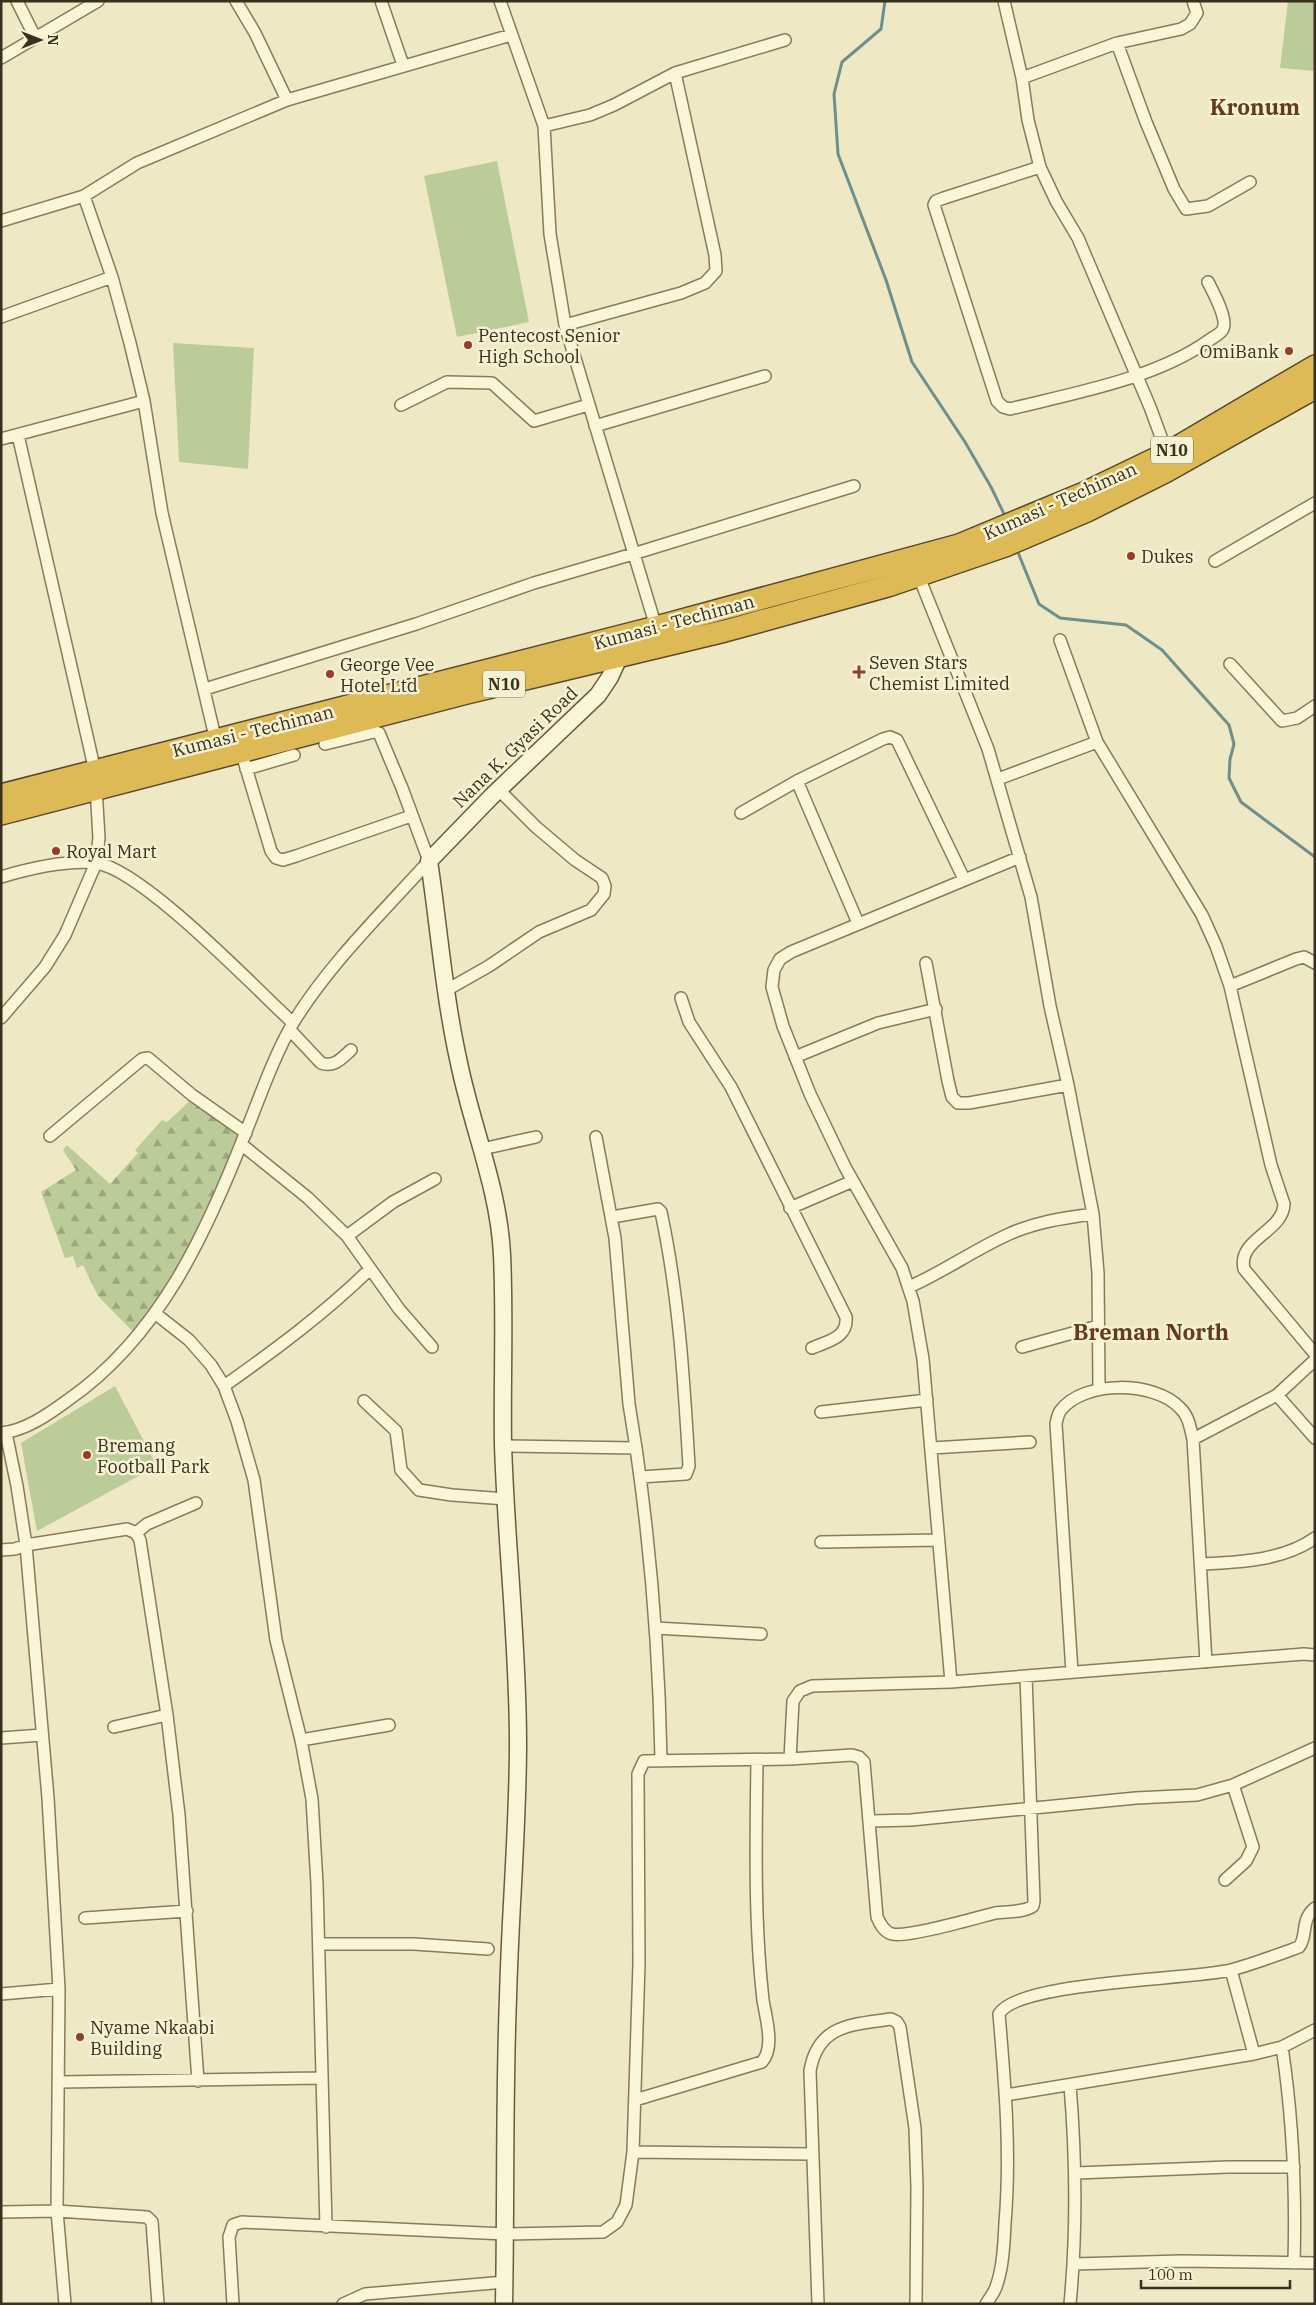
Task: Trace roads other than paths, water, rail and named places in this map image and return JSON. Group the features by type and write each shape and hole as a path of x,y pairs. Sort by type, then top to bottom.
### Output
{"highway":[{"name":"Kumasi - Techiman","path":"1023,529 1167,453 1315,366"},
{"name":"N10","path":"1,814 96,780 244,760 620,655 725,631 855,596 916,567 1023,529 1087,511 1157,476 1315,388"},
{"name":"Kumasi - Techiman","path":"1,795 96,780 216,741 656,627 916,567"}],"street":[{"path":"17,1 35,37"},
{"path":"1,58 98,1"},
{"path":"236,1 255,34 287,100"},
{"path":"380,1 404,65"},
{"path":"500,1 544,126 550,234 564,325 656,627"},
{"path":"1004,1 1022,78 1028,120 1040,167 1056,201 1078,238 1167,453"},
{"path":"1022,78 1117,43 1185,26 1194,20 1197,13 1194,1"},
{"path":"1,221 84,196 137,163 287,100 511,35"},
{"path":"544,126 590,115 614,105 675,73 785,40"},
{"path":"1117,43 1146,122 1174,189 1186,209 1208,206 1250,182"},
{"path":"564,325 681,293 705,283 716,271 715,255 675,73"},
{"path":"1040,167 944,198 936,201 934,206 997,401 1003,407 1010,409 1136,375 1194,350 1221,331 1224,325 1223,317 1208,282"},
{"path":"84,196 112,277 130,343 144,401 162,513 216,741"},
{"path":"1,317 112,277"},
{"path":"595,426 765,376"},
{"path":"401,405 447,382 456,382 492,383 534,421 588,405"},
{"path":"1,439 144,401"},
{"path":"1,1018 45,968 65,935 96,863 99,838 96,780 18,435"},
{"path":"205,690 416,624 534,582 633,554 854,486"},
{"path":"1215,561 1315,503"},
{"path":"916,567 998,779 1031,897 1050,1006 1068,1085 1093,1214 1098,1273 1099,1389"},
{"path":"1060,640 1097,742 1202,915 1216,946 1230,986 1271,1165 1284,1204 1284,1210 1278,1220 1244,1252 1242,1260 1244,1269 1315,1354"},
{"name":"Nana K. Gyasi Road","path":"428,861 598,694 610,677 620,655"},
{"path":"1230,664 1282,721 1298,718 1315,706"},
{"path":"325,744 374,732 378,733 402,788 428,861 445,991 459,1065 498,1217 502,1254 503,1446 516,1628 518,1740 517,1827 510,1940 506,2066 504,2304"},
{"path":"741,813 797,781 883,739 897,740 964,879"},
{"path":"998,779 1097,742"},
{"path":"294,756 244,760 271,851 276,858 283,860 303,854 411,816"},
{"path":"797,781 858,923"},
{"path":"445,991 489,966 539,932 591,910 604,894 605,886 602,878 575,860 536,827 499,790"},
{"path":"951,1682 923,1359 909,1287 902,1268 853,1181 810,1094 783,1026 772,987 774,970 780,959 791,952 1020,857"},
{"path":"65,2304 57,2211 60,2082 59,1989 49,1817 26,1545 17,1486 3,1433 28,1425 51,1412 91,1384 125,1352 156,1314 175,1284 230,1174 263,1088 292,1027 350,950 428,861"},
{"path":"1,877 56,865 96,863 111,868 140,885 217,950 292,1027 321,1063 332,1064 339,1061 351,1050"},
{"path":"1230,986 1296,959 1304,957 1315,963"},
{"path":"926,963 948,1081 952,1097 958,1103 969,1103 1068,1085"},
{"path":"680,998 689,1022 731,1087 846,1318 847,1326 843,1334 812,1348"},
{"path":"795,1057 878,1023 936,1009"},
{"path":"50,1136 142,1059 148,1058 192,1095 246,1133"},
{"path":"596,1137 612,1217 629,1404 651,1560 660,1673 661,1759"},
{"path":"482,1149 536,1138"},
{"path":"241,1144 308,1198 347,1236 398,1309 432,1347"},
{"path":"347,1236 393,1202 435,1179"},
{"path":"790,1208 853,1181"},
{"path":"612,1217 658,1209 661,1212 669,1249 678,1313 689,1466 686,1474 640,1476"},
{"path":"909,1287 934,1276 1008,1234 1043,1222 1093,1214"},
{"path":"224,1386 304,1328 370,1269"},
{"path":"156,1314 189,1340 211,1364 224,1386 237,1421 254,1480 276,1640 312,1799 319,1944 326,2227"},
{"path":"1022,1347 1098,1326"},
{"path":"1193,1439 1278,1395 1315,1360"},
{"path":"1072,1672 1056,1424 1060,1411 1071,1401 1099,1389 1125,1388 1150,1391 1172,1400 1182,1409 1188,1420 1193,1439 1206,1662"},
{"path":"1278,1395 1315,1438"},
{"path":"821,1412 927,1400"},
{"path":"364,1401 396,1431 401,1470 419,1490 452,1495 506,1499"},
{"path":"932,1448 1030,1442"},
{"path":"503,1446 636,1448"},
{"path":"136,1533 147,1524 196,1503"},
{"path":"1,1550 127,1529 136,1533 140,1540 167,1715 180,1815 198,2082"},
{"path":"1201,1564 1236,1562 1273,1556 1308,1544 1315,1538"},
{"path":"821,1542 939,1540"},
{"path":"656,1628 761,1634"},
{"path":"790,1759 793,1701 800,1691 812,1686 951,1682 1304,1654 1315,1655"},
{"path":"234,2304 229,2237 233,2225 242,2222 505,2234 603,2232 618,2222 626,2205 633,2152 639,1964 638,1774 644,1761 661,1759 757,1760 859,1757 864,1762 871,1821 877,1917 882,1927 892,1934 906,1933 998,1913 1028,1910 1033,1906 1034,1854 1030,1808 1026,1676"},
{"path":"114,1727 167,1715"},
{"path":"300,1740 389,1725"},
{"path":"1,1738 42,1735"},
{"path":"871,1821 911,1820 1030,1808 1196,1795 1233,1785 1315,1748"},
{"path":"635,2100 762,2062 767,2057 769,2046 763,1996 758,1911 757,1760"},
{"path":"1224,1880 1246,1861 1253,1847 1233,1785"},
{"path":"986,2304 996,2288 1004,2251 1008,2161 1006,2095 999,2014 1003,2007 1012,2002 1064,1989 1113,1981 1197,1975 1231,1970 1299,1947 1302,1942 1306,1920 1315,1908"},
{"path":"85,1918 187,1911"},
{"path":"319,1944 414,1944 488,1949"},
{"path":"1231,1970 1254,2054"},
{"path":"1,1994 59,1989"},
{"path":"818,2304 810,2071 812,2056 820,2042 832,2032 848,2026 891,2019 897,2022 900,2027 914,2128 917,2187 916,2304"},
{"path":"1006,2095 1254,2054 1282,2047 1315,2030"},
{"path":"1282,2047 1289,2098 1294,2167 1296,2207 1294,2263"},
{"path":"60,2082 198,2082 322,2078"},
{"path":"1070,2085 1076,2173 1074,2264 1070,2304"},
{"path":"633,2152 813,2154"},
{"path":"1076,2173 1228,2167 1294,2167"},
{"path":"1,2212 57,2211 147,2217 152,2222 158,2304"},
{"path":"1074,2264 1172,2261 1315,2263"},
{"path":"343,2304 365,2299 505,2282"}],"waterway":[{"path":"885,1 881,29 842,62 834,94 838,154 886,280 912,362 965,442 991,487 1006,518"},
{"path":"1017,550 1039,604 1060,618 1126,625 1162,650 1229,725 1234,744 1230,759 1229,778 1241,802 1315,857"}],"place":[{"name":"Pentecost Senior High School","path":"468,345"},
{"name":"OmiBank","path":"1289,351"},
{"name":"Dukes","path":"1131,556"},
{"name":"Seven Stars Chemist Limited","path":"859,672"},
{"name":"George Vee Hotel Ltd","path":"330,674"},
{"name":"Royal Mart","path":"56,851"},
{"name":"Bremang Football Park","path":"87,1455"},
{"name":"Nyame Nkaabi Building","path":"80,2037"}],"district":[{"name":"Kronum","path":"1255,106"},
{"name":"Breman North","path":"1151,1331"}]}
